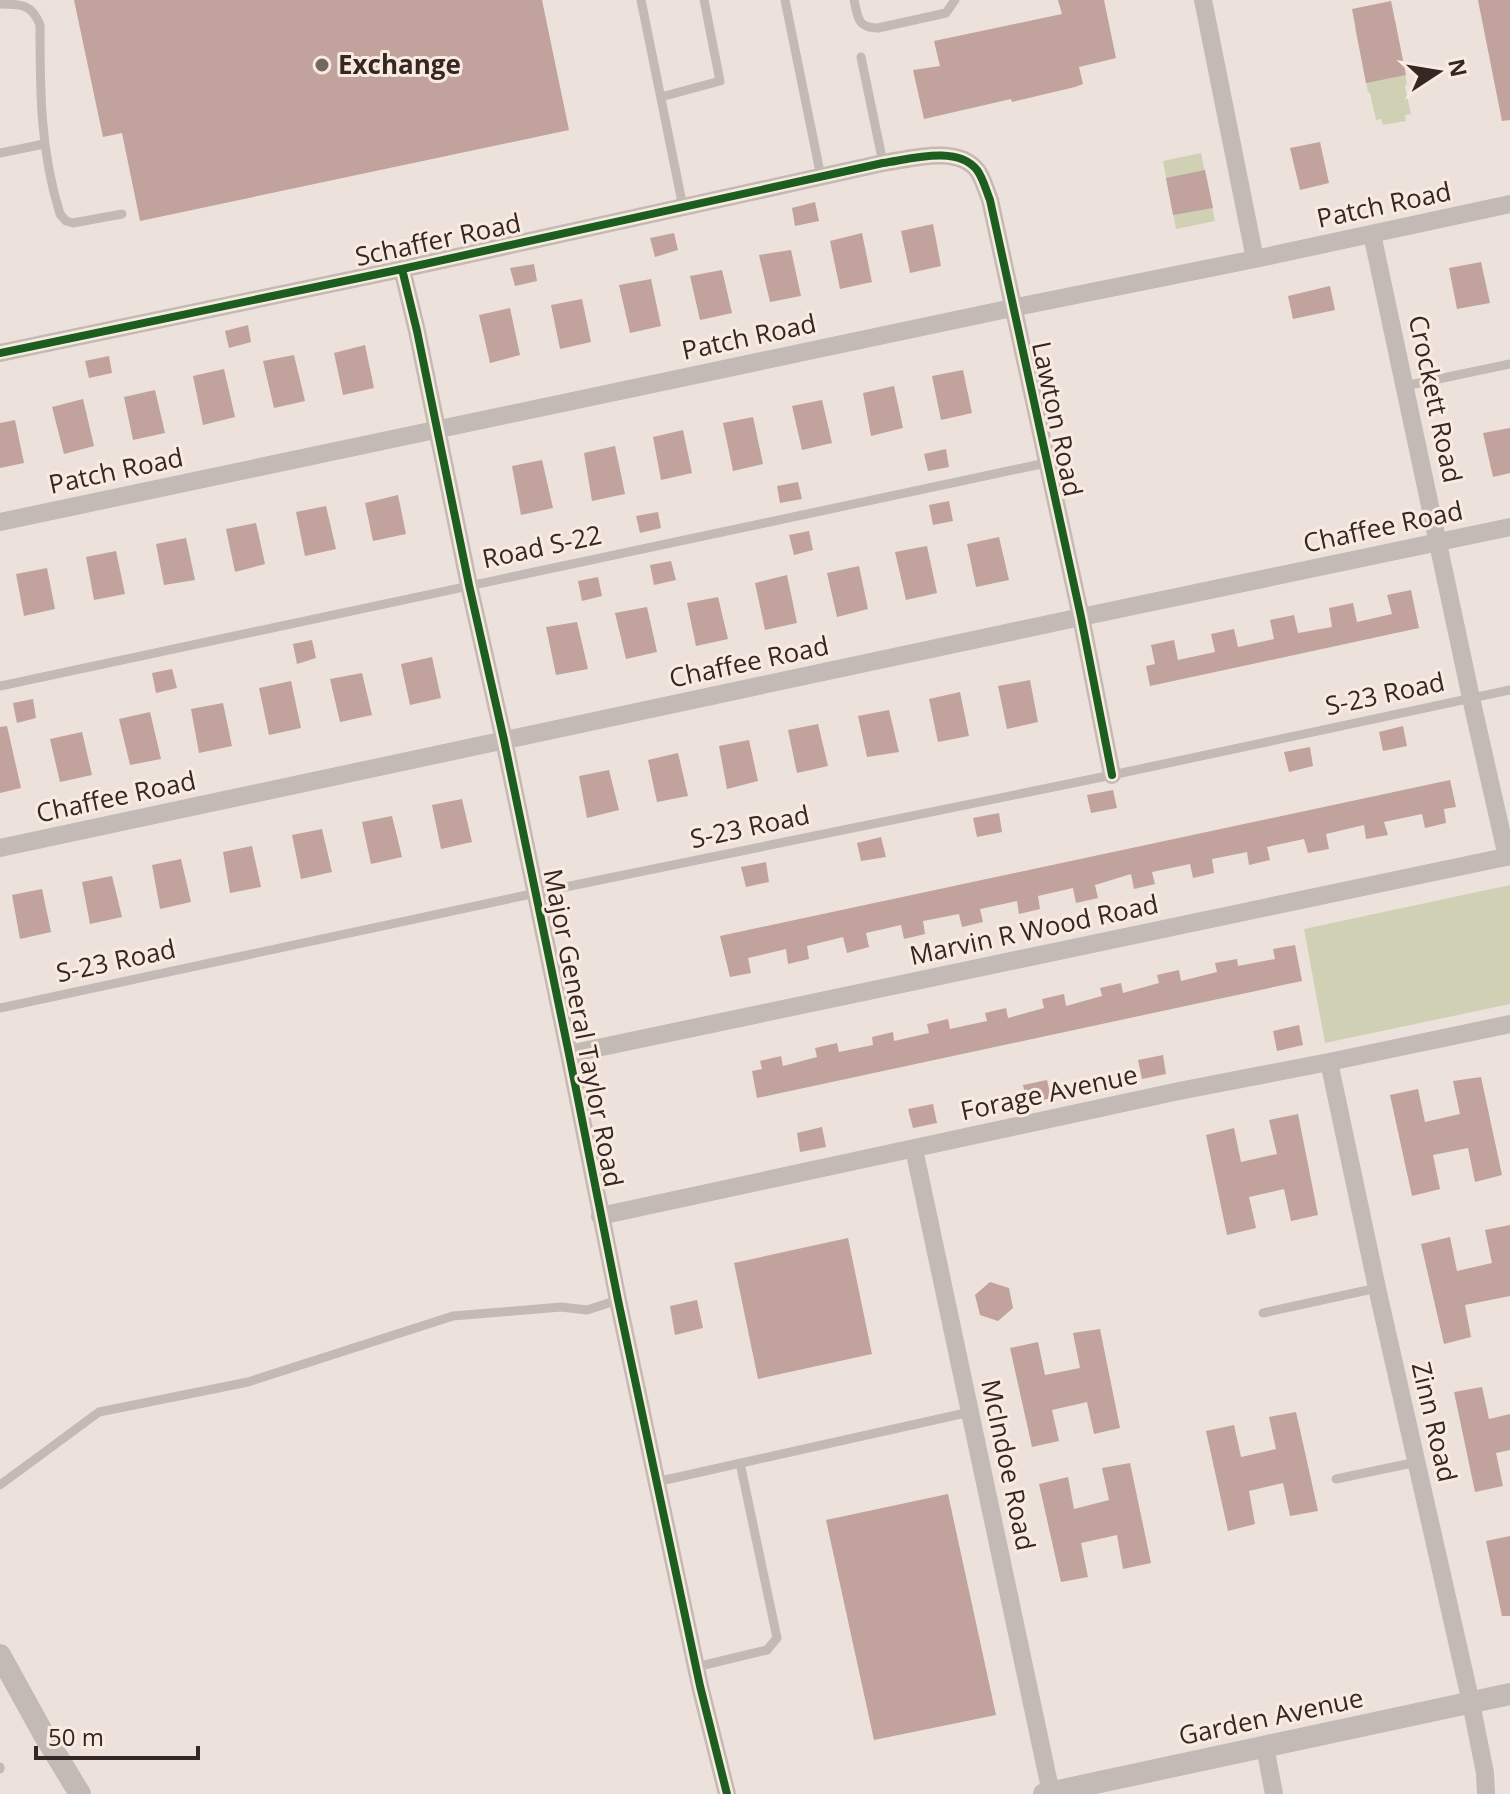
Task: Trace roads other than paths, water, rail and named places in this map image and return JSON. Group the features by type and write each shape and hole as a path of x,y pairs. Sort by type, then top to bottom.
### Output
{"street":[{"path":"1203,0 1255,259"},
{"name":"Lawton Road","path":"883,163 941,155 959,157 975,167 990,200 1081,617 1112,775"},
{"name":"Schaffer Road","path":"0,353 402,269 883,163"},
{"name":"Patch Road","path":"0,522 1510,204"},
{"name":"Crockett Road","path":"1372,234 1508,857"},
{"name":"Major General Taylor Road","path":"402,269 504,740 656,1482 727,1794"},
{"name":"Chaffee Road","path":"0,848 1510,527"},
{"name":"Marvin R Wood Road","path":"569,1054 1508,857"},
{"name":"Forage Avenue","path":"600,1216 1179,1091 1510,1024"},
{"name":"Zinn Road","path":"1329,1062 1471,1703 1485,1773 1481,1793"},
{"name":"McIndoe Road","path":"914,1149 1049,1794"},
{"path":"0,1655 80,1794"},
{"name":"Garden Avenue","path":"1049,1794 1510,1694"},
{"path":"1265,1747 1274,1794"}],"lane":[{"path":"641,0 683,207"},
{"path":"661,97 720,81 704,0"},
{"path":"785,0 821,177"},
{"path":"854,0 863,26 878,28 946,13 955,0"},
{"path":"0,4 30,9 36,13 40,25 40,104 44,144 60,214 73,223 122,214"},
{"path":"861,57 883,163"},
{"path":"0,153 44,144"},
{"path":"1405,386 1510,364"},
{"name":"Road S-22","path":"0,686 1046,463"},
{"name":"S-23 Road","path":"0,1008 1510,690"},
{"path":"1263,1313 1377,1288"},
{"path":"0,1485 99,1412 248,1382 453,1316 561,1307 587,1310 618,1300"},
{"path":"656,1482 970,1412"},
{"path":"1336,1479 1417,1462"},
{"path":"696,1667 767,1650 777,1638 740,1463"}],"place":[{"name":"Exchange","path":"322,65"}]}
